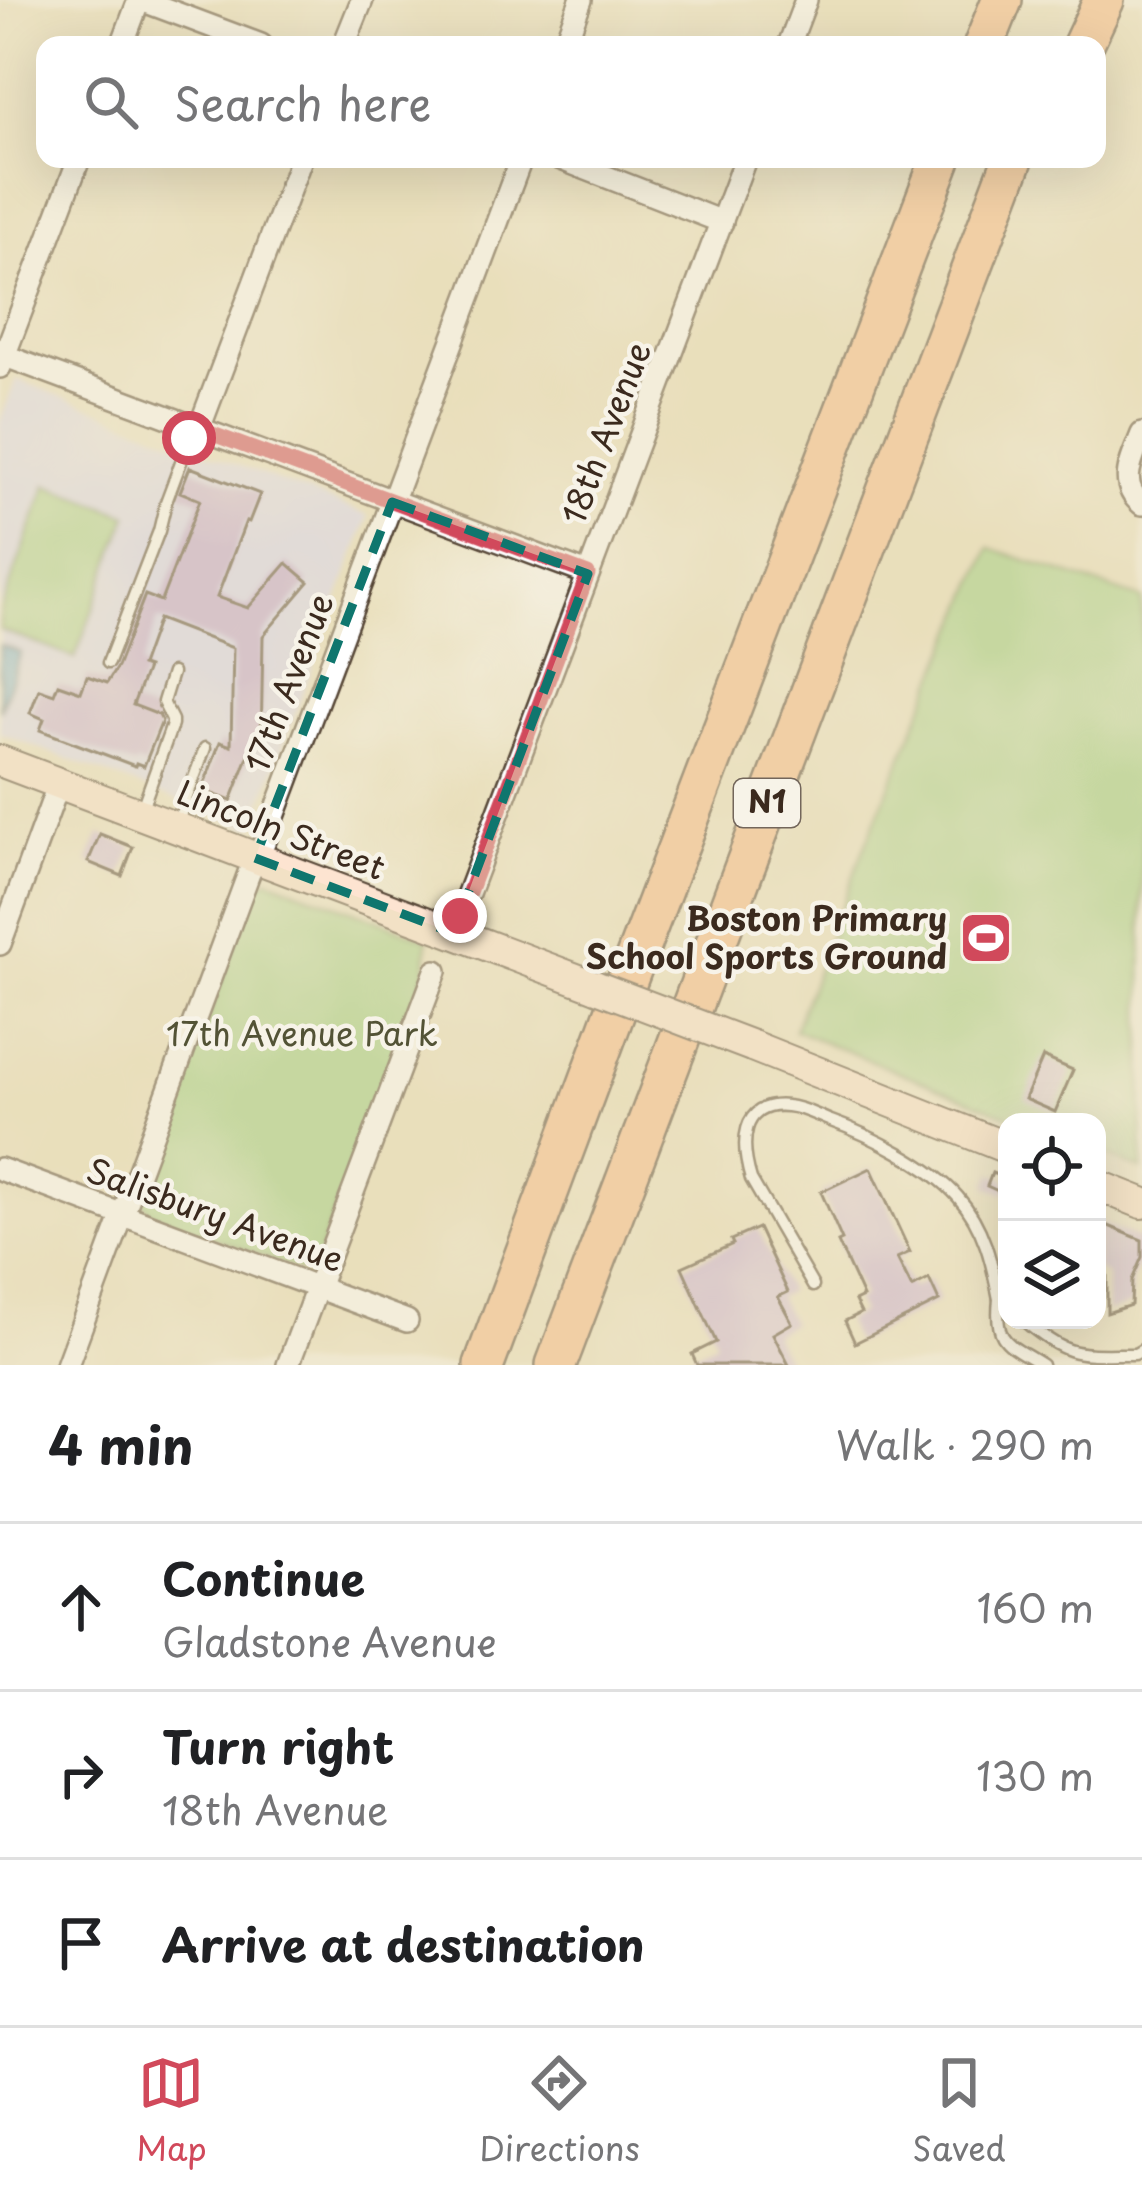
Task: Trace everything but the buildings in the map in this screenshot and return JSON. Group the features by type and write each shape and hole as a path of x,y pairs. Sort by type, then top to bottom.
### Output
{"highway":[{"path":"965,36 976,0"},
{"path":"988,36 1002,0"},
{"path":"1060,36 1074,0"},
{"path":"1087,36 1104,0"},
{"path":"884,312 890,274 923,168"},
{"name":"N1","path":"484,1365 938,168"},
{"name":"N1","path":"556,1365 1010,168"},
{"path":"981,242 1027,168"}],"street":[{"path":"126,36 140,0 237,36"},
{"path":"348,36 362,0"},
{"path":"567,36 581,0"},
{"path":"792,36 806,0"},
{"path":"76,168 2,359 588,574"},
{"path":"196,428 298,168"},
{"name":"17th Avenue","path":"67,1365 518,168"},
{"path":"584,168 722,222"},
{"name":"18th Avenue","path":"453,933 743,168"},
{"path":"1142,434 1127,477 1129,491 1142,505"},
{"name":"Lincoln Street","path":"0,761 752,1046 998,1144"},
{"path":"0,944 59,783"},
{"path":"288,1365 436,971"},
{"name":"Salisbury Avenue","path":"0,1169 406,1322"},
{"path":"1106,1189 1142,1203"}],"lane":[{"path":"108,663 196,428"},
{"path":"140,814 172,725 164,702 172,674"},
{"path":"176,828 205,748"},
{"path":"813,1286 751,1179 742,1147 755,1114 771,1107 790,1106 853,1129 948,1186 978,1224 998,1284"},
{"path":"998,1329 1010,1345 1042,1365"},
{"path":"1034,1329 1064,1350 1082,1354 1142,1350"}],"highlighted area":[{"path":"392,502 588,574 453,933 255,858"}],"shaded area":[{"path":"16,379 369,516 252,829 0,733 0,422"}],"green space":[{"path":"47,485 128,515 75,658 0,630 0,612"},
{"name":"Boston Primary School Sports Ground","path":"990,548 1142,599 1142,1170 1106,1156 1106,1113 1002,1113 794,1030"},
{"name":"17th Avenue Park","path":"269,879 428,939 426,970 313,1269 305,1273 157,1216 142,1196 256,889"}],"water":[{"path":"0,645 21,653 0,711"}],"place":[{"name":"Boston Primary School Sports Ground","path":"986,938"}],"route":[{"path":"189,438 194,427 588,574 460,916"}]}
